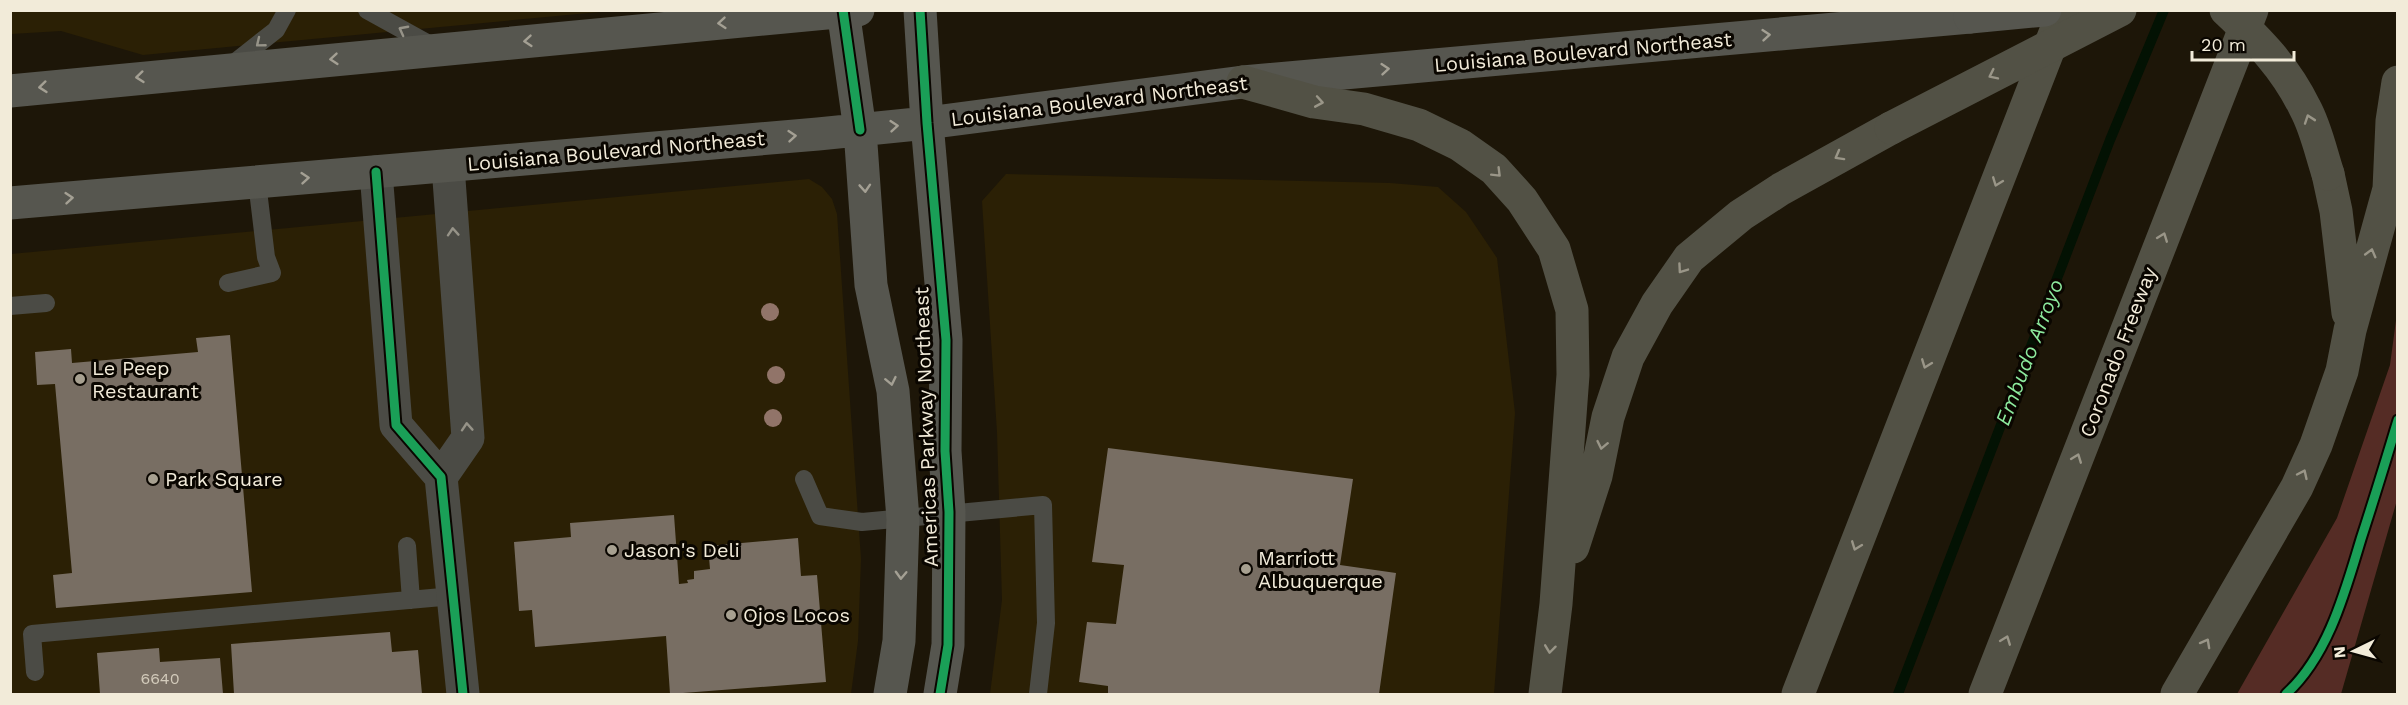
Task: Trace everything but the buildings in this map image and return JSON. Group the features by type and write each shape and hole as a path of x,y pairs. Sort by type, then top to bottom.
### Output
{"highway":[{"path":"2009,150 2039,10"},
{"path":"1798,694 2064,10"},
{"path":"1556,603 1596,476 1608,417 1628,357 1657,304 1689,258 1741,215 1781,189 1891,128 2120,10"},
{"path":"2226,10 2264,45 2306,109 2328,174 2336,211 2350,330"},
{"name":"Coronado Freeway","path":"1985,694 2252,10"},
{"path":"1243,82 1314,102 1364,109 1419,125 1460,145 1494,169 1522,200 1554,249 1572,310 1574,375 1556,603 1545,694"},
{"path":"2177,694 2302,476 2316,445 2342,371 2350,330 2389,189 2392,121 2397,82"}],"main road":[{"name":"Americas Parkway Northeast","path":"920,10 927,123 946,340 945,451 949,512 948,645 940,694"},
{"name":"Louisiana Boulevard Northeast","path":"10,204 860,130 1243,82 1936,20 1979,14 2045,10"},
{"path":"10,91 848,11"},
{"name":"Americas Parkway Northeast","path":"848,11 860,130 871,285 893,391 903,519 899,641 890,694"}],"street":[{"path":"441,477 468,438 448,166"},
{"path":"376,172 396,425 441,477 463,694"}],"lane":[{"path":"226,69 276,30 287,10"},
{"path":"367,10 439,49"},
{"path":"228,283 272,273 266,257 257,182"},
{"path":"10,306 46,303"},
{"path":"804,479 820,516 862,522 949,512 1043,505 1046,623 1038,694"},
{"path":"407,546 411,600"},
{"path":"35,672 32,634 453,596"}],"shaded area":[{"path":"11,10 610,11 143,55 61,31 11,34"},
{"path":"1006,174 1390,183 1438,187 1466,212 1497,258 1515,413 1494,694 990,694 1002,600 997,432 982,201"},
{"path":"809,179 822,187 832,199 837,214 861,559 858,641 851,694 11,694 11,254"},
{"path":"2397,313 2397,500 2341,694 2237,694 2337,518 2390,365"}],"waterway":[{"name":"Embudo Arroyo","path":"1898,694 2110,140 2164,10"}],"cycle path":[{"path":"843,10 860,130"},
{"path":"920,10 927,123 946,340 945,451 949,512 948,645 940,694"},
{"path":"376,172 396,425 441,477 463,694"},
{"path":"2286,694 2301,679 2313,661 2333,622 2398,420"}],"place":[{"name":"Le Peep Restaurant","path":"80,379"},
{"name":"Park Square","path":"153,479"},
{"name":"Jason's Deli","path":"612,550"},
{"name":"Marriott Albuquerque","path":"1246,569"},
{"name":"Ojos Locos","path":"731,615"}]}
